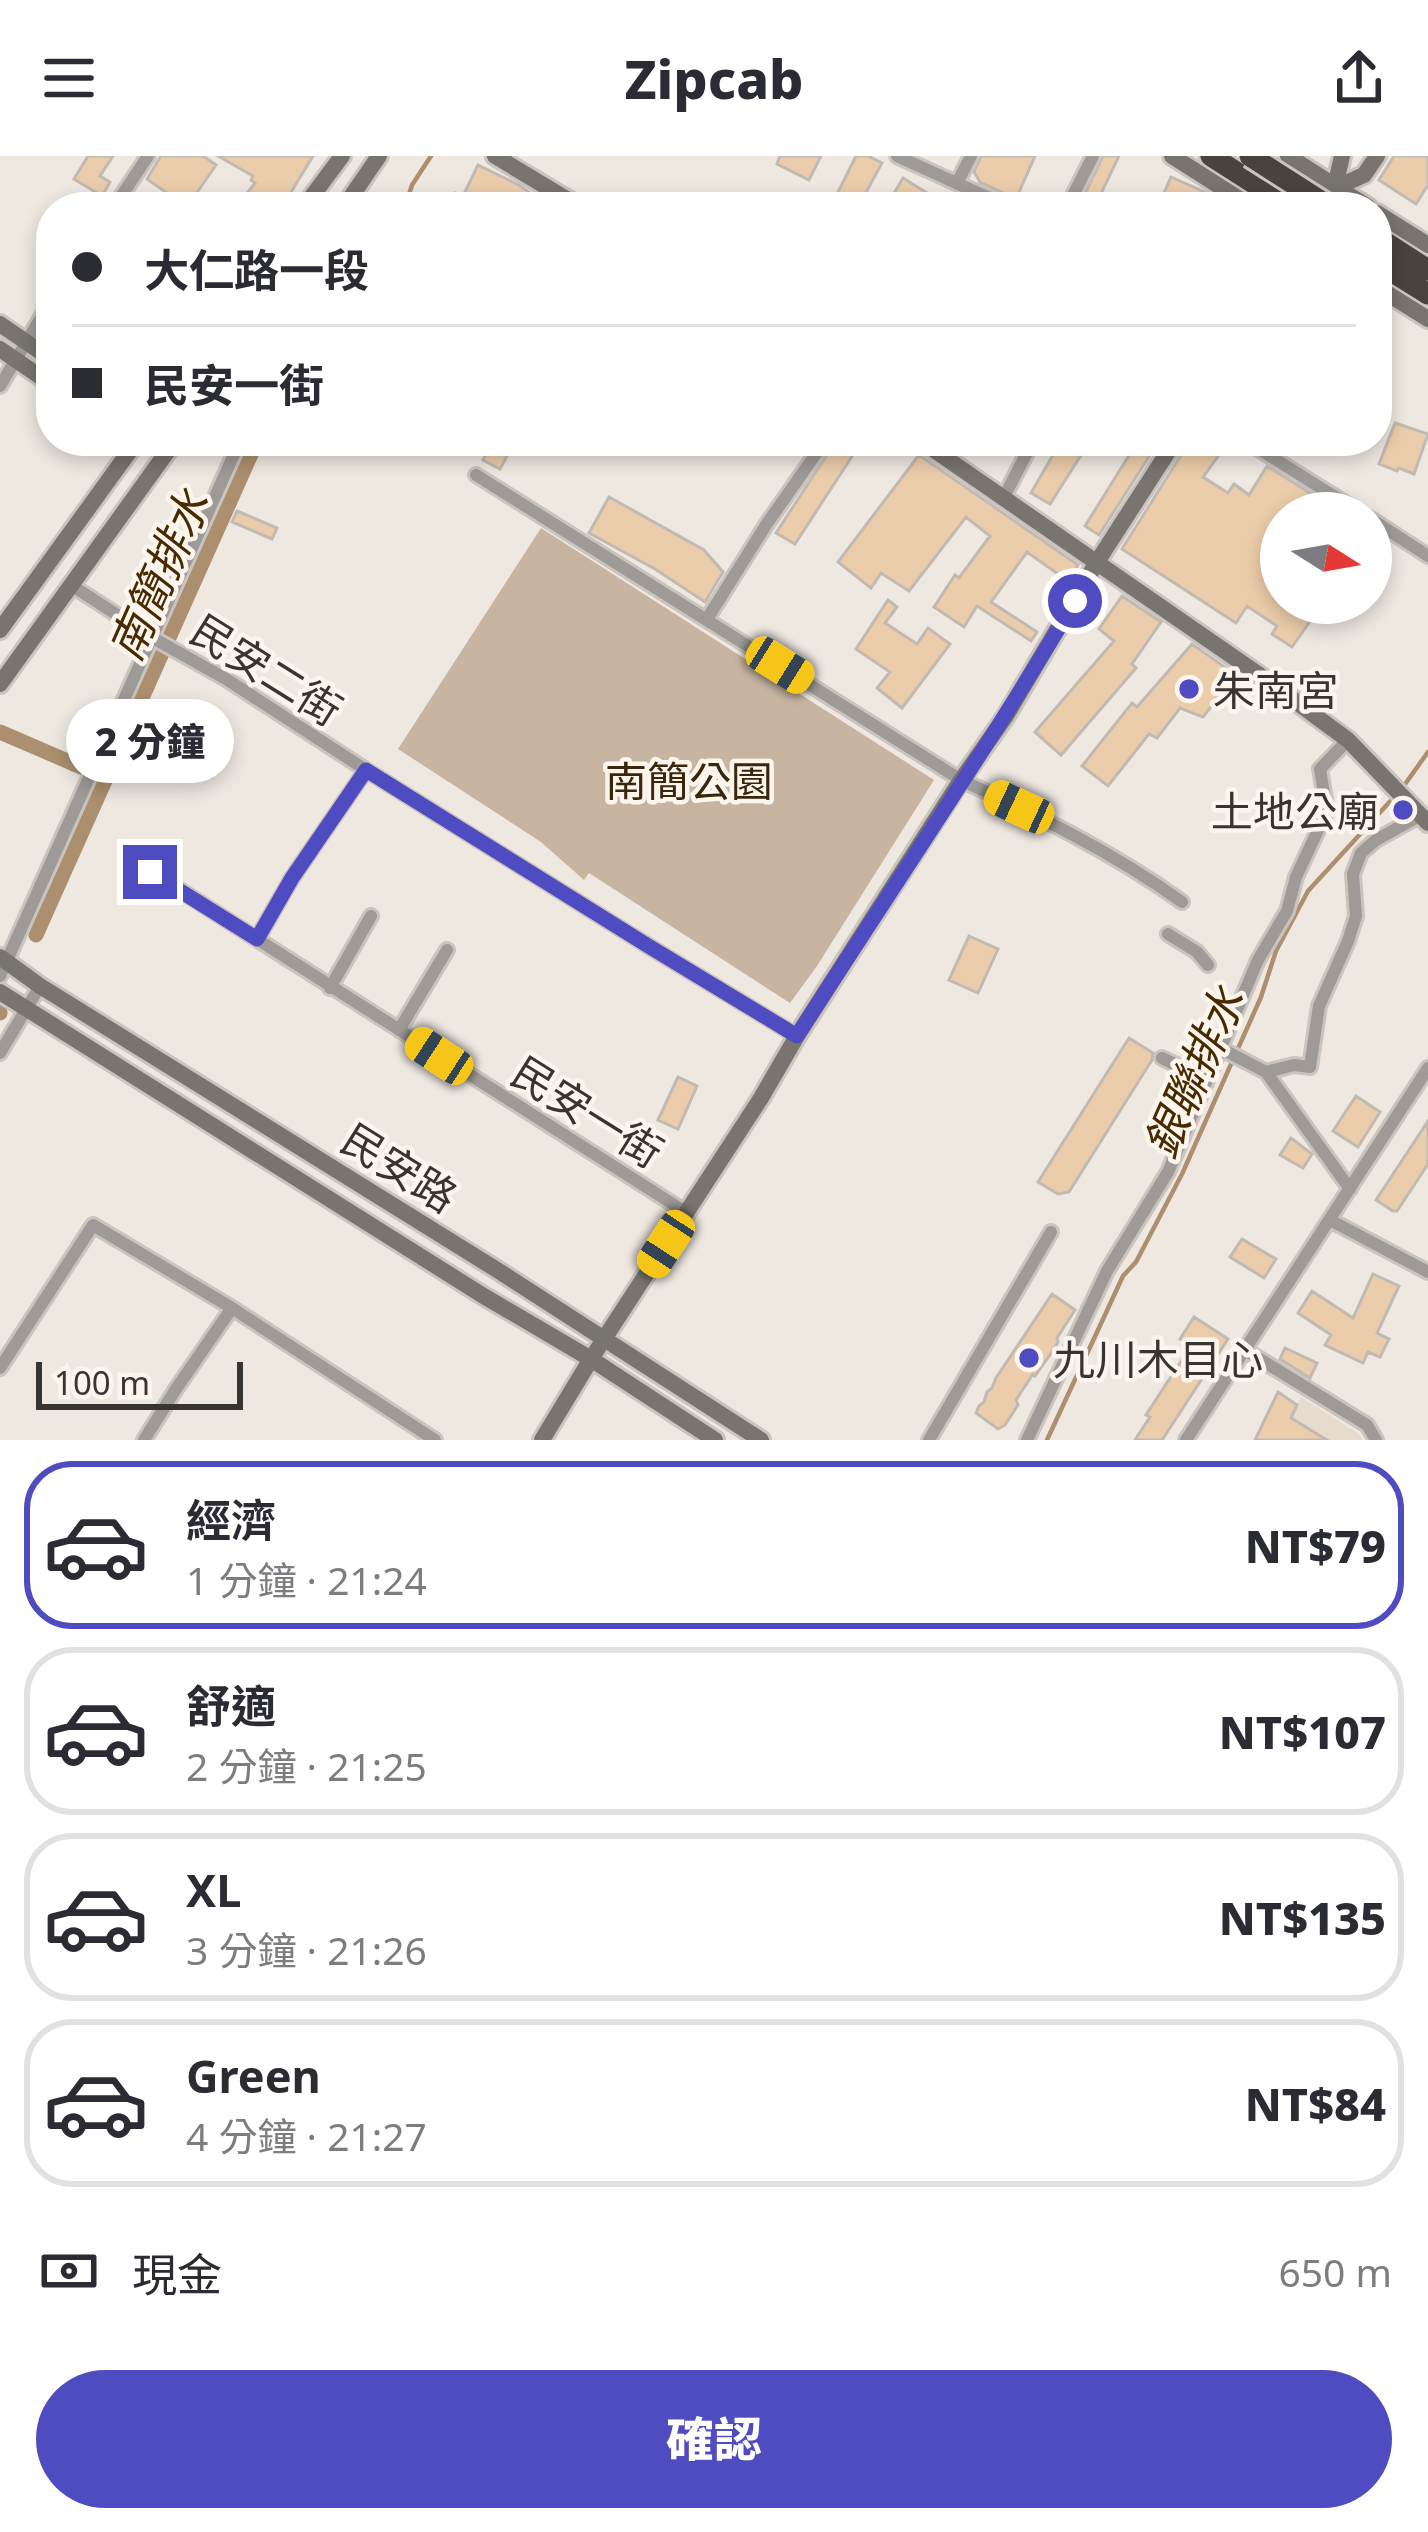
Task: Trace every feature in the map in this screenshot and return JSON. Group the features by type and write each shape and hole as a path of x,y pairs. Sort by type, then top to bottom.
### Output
{"highway":[{"path":"1211,156 1267,192"},
{"path":"1250,156 1315,192"},
{"path":"1392,247 1428,270"},
{"path":"1392,271 1428,294"}],"street":[{"path":"124,192 148,156"},
{"path":"315,192 341,156"},
{"path":"354,192 379,156"},
{"path":"495,156 555,192"},
{"path":"897,156 976,192"},
{"path":"957,183 971,156"},
{"path":"1075,192 1093,156"},
{"path":"1172,156 1228,192"},
{"path":"1288,156 1322,192"},
{"path":"1332,192 1342,156"},
{"path":"1341,192 1364,175 1376,156"},
{"path":"1392,222 1428,245"},
{"path":"1392,297 1428,320"},
{"path":"0,324 36,348"},
{"path":"0,386 36,325"},
{"path":"0,349 36,374"},
{"path":"0,630 126,456"},
{"path":"0,684 162,456"},
{"path":"2,965 233,456"},
{"path":"707,619 814,456"},
{"path":"943,456 1348,740 1425,819 1376,840 1361,854 1353,874 1356,916 1318,1006 1310,1067 1294,1065 1266,1072"},
{"path":"1004,497 1025,456"},
{"path":"542,1440 1006,716 1165,456"},
{"path":"1270,456 1327,492"},
{"path":"476,475 961,780 1146,876 1182,902"},
{"path":"1392,533 1428,556"},
{"name":"民安二街","path":"71,585 797,1036"},
{"path":"1028,1440 1113,1260 1168,1172 1258,960 1287,911 1296,877 1327,811 1320,769 1348,740"},
{"path":"257,939 292,878 366,770"},
{"name":"民安一街","path":"150,872 687,1213"},
{"path":"330,988 371,916"},
{"path":"1168,934 1208,965"},
{"path":"399,1030 447,950"},
{"name":"民安路","path":"2,965 761,1440"},
{"path":"0,1053 40,986"},
{"name":"民安路","path":"0,992 716,1440"},
{"path":"1222,1049 1266,1072 1350,1190"},
{"path":"1162,1058 1207,1080"},
{"path":"1186,1440 1428,1068"},
{"path":"1330,1220 1427,1275"},
{"path":"0,1368 93,1225 232,1308 435,1440"},
{"path":"929,1440 1051,1232"},
{"path":"144,1440 232,1308"},
{"path":"1245,1350 1367,1425 1376,1440"}],"shaded area":[{"path":"1301,1397 1359,1434 1363,1440 1281,1440"}],"green space":[{"name":"南簡公園","path":"541,528 934,780 790,1003 589,873 584,880 541,842 398,749"}],"building":[{"path":"88,156 113,156 100,176 110,182 104,192 74,179"},
{"path":"161,156 203,156 216,165 197,192 166,192 147,179"},
{"path":"218,156 313,156 291,192 248,192 255,183 253,176"},
{"path":"780,156 821,156 809,180 777,164"},
{"path":"856,156 882,163 866,192 838,192"},
{"path":"981,156 1035,156 1019,192 1001,192 980,182 974,172"},
{"path":"1103,156 1119,156 1102,192 1086,192"},
{"path":"1394,156 1428,156 1428,185 1416,204 1379,180"},
{"path":"478,165 529,192 465,192"},
{"path":"1171,177 1205,192 1164,192"},
{"path":"903,178 925,192 895,192"},
{"path":"1395,423 1428,434 1414,474 1379,464 1382,456 1392,456"},
{"path":"485,456 507,456 500,469 483,460"},
{"path":"826,456 852,456 795,544 776,533"},
{"path":"920,456 1078,565 1068,581 1027,552 991,602 1037,632 1031,641 977,606 964,627 934,607 990,536 966,517 909,591 881,573 871,588 838,562"},
{"path":"1052,456 1080,456 1050,504 1031,493"},
{"path":"1129,456 1149,456 1099,535 1085,526"},
{"path":"1180,456 1218,456 1203,477 1228,493 1234,484 1249,495 1267,466 1308,492 1260,492 1260,615 1247,606 1236,623 1122,549"},
{"path":"609,497 704,550 723,572 705,602 589,533"},
{"path":"237,511 277,528 272,539 232,522"},
{"path":"1122,596 1161,622 1132,664 1136,668 1061,755 1035,732 1114,641 1099,629"},
{"path":"888,600 897,607 885,623 917,644 928,628 950,644 902,708 877,688 890,672 856,649"},
{"path":"1274,624 1308,624 1292,647 1272,634"},
{"name":"朱南宮","path":"1192,644 1236,675 1203,717 1180,708 1157,738 1149,734 1108,786 1082,766 1132,703 1137,707"},
{"path":"969,936 998,949 978,993 949,980"},
{"path":"1129,1038 1153,1053 1152,1060 1069,1192 1058,1194 1038,1182"},
{"path":"678,1077 697,1086 678,1129 658,1120"},
{"path":"1356,1096 1380,1112 1358,1147 1333,1131"},
{"path":"1428,1121 1428,1164 1393,1211 1376,1200"},
{"path":"1291,1138 1312,1154 1303,1168 1280,1155"},
{"path":"1242,1239 1276,1259 1264,1278 1230,1257"},
{"path":"1373,1274 1399,1286 1377,1333 1389,1339 1380,1357 1368,1352 1363,1363 1325,1345 1331,1335 1298,1313 1312,1291 1353,1318"},
{"name":"九川木目心","path":"1052,1294 1075,1310 1052,1352 1016,1400 1018,1405 998,1429 976,1413"},
{"path":"1194,1317 1228,1339 1162,1440 1135,1440 1191,1346 1180,1339"},
{"path":"1285,1348 1317,1363 1310,1378 1280,1359"},
{"path":"1278,1392 1297,1405 1291,1418 1327,1440 1255,1440"}],"waterway":[{"path":"410,192 431,156"},
{"name":"南簡排水","path":"36,935 250,456"},
{"path":"0,732 102,776"},
{"name":"銀聯排水","path":"1403,787 1428,752"},
{"name":"銀聯排水","path":"1047,1440 1123,1276 1136,1262 1182,1174 1261,997 1276,951 1308,891 1395,796"}],"place":[{"name":"朱南宮","path":"1189,689"},
{"name":"土地公廟","path":"1403,810"},
{"name":"九川木目心","path":"1029,1358"}],"route":[{"path":"150,872 257,939 292,878 366,770 797,1036 1006,716 1075,601"}]}
